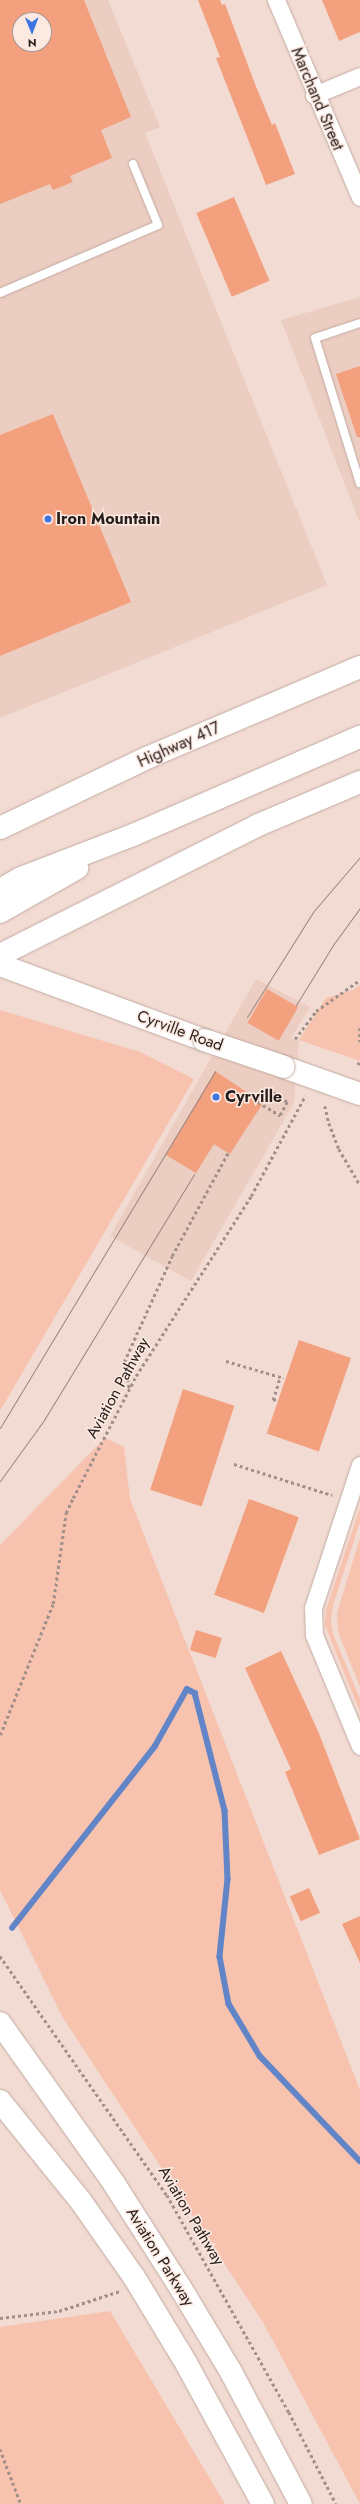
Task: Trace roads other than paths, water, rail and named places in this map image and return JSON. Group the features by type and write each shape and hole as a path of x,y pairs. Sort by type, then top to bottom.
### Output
{"main road":[{"name":"Highway 417","path":"0,828 149,757 360,667"},
{"path":"0,890 22,878 133,835 360,737"},
{"path":"0,955 258,825 360,782"},
{"path":"0,912 133,835"},
{"name":"Cyrville Road","path":"0,965 204,1040 360,1094"},
{"name":"Aviation Parkway","path":"0,2023 113,2182 180,2286 231,2372 301,2504"},
{"name":"Aviation Parkway","path":"0,2101 80,2200 138,2284 186,2363 263,2504"}],"street":[{"name":"Marchand Street","path":"276,0 314,95 360,197"},
{"path":"314,95 360,76"},
{"path":"360,1465 313,1608 314,1635 360,1746"}],"lane":[{"path":"0,293 158,225 133,164"},
{"path":"360,323 316,338 360,483"}],"waterway":[{"path":"12,1928 155,1746 187,1689 195,1693 225,1811 228,1879 220,1957 229,2004 260,2056 360,2161"}],"tram line":[{"path":"247,1017 313,912 360,857"},
{"path":"296,1005 333,945 360,908"},
{"path":"0,1428 215,1071"},
{"path":"0,1481 44,1420 194,1174"}],"place":[{"name":"Iron Mountain","path":"48,519"},
{"name":"Cyrville","path":"216,1097"}]}
